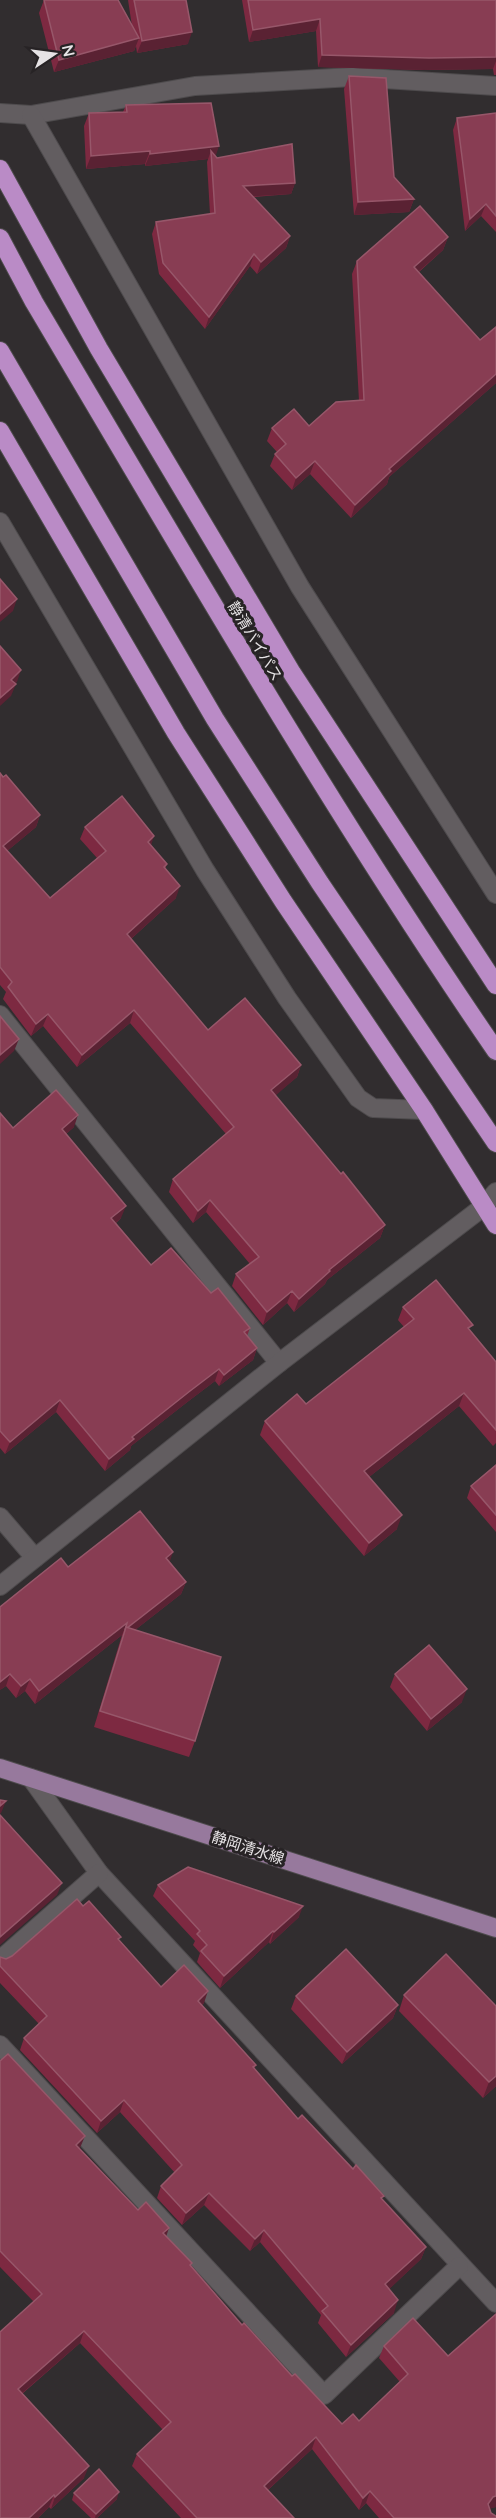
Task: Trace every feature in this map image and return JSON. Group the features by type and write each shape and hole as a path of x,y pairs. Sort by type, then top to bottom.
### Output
{"highway":[{"path":"0,169 99,349 292,673 496,985"},
{"name":"静清バイパス","path":"0,238 34,302 264,691 415,933 496,1051"},
{"path":"0,351 215,719 320,883 496,1143"},
{"path":"0,431 176,733 289,910 424,1110 496,1225"}],"main road":[{"name":"静岡清水線","path":"0,1768 496,1928"}],"street":[{"path":"0,113 31,116 195,86 352,77 496,86"},
{"path":"31,116 300,587 496,894"},
{"path":"0,522 205,870 287,998 358,1098 373,1108 424,1110"},
{"path":"0,1016 279,1363"},
{"path":"0,1586 279,1363 483,1206 496,1192"},
{"path":"0,1517 35,1558"},
{"path":"31,1778 99,1873 459,2266 496,2303"},
{"path":"0,1960 99,1873"},
{"path":"0,2045 324,2395 459,2266"}],"building":[{"path":"44,0 118,0 139,38 59,60"},
{"path":"134,0 186,0 192,32 142,41"},
{"path":"248,0 496,0 496,57 322,55 320,19 253,30"},
{"path":"349,76 386,78 394,177 414,199 358,202"},
{"path":"211,103 219,146 150,154 150,151 91,156 89,113 127,112 126,105"},
{"path":"496,113 496,216 486,204 470,219 457,118"},
{"path":"292,144 295,183 243,186 290,236 261,262 254,254 209,317 163,263 156,222 215,213 211,151 217,158"},
{"path":"420,206 448,237 414,267 480,340 496,327 496,374 389,469 391,471 355,505 315,461 296,478 275,454 286,444 272,428 294,409 309,426 336,402 364,400 357,261"},
{"path":"0,579 17,599 0,614"},
{"path":"0,646 21,670 11,680 16,684 0,698"},
{"path":"0,773 3,777 6,775 40,815 3,846 50,898 106,851 85,827 122,796 154,836 148,842 167,864 164,867 180,886 127,934 208,1030 245,998 301,1065 271,1090 341,1174 343,1172 385,1225 329,1270 299,1299 292,1291 267,1312 236,1274 259,1257 210,1200 198,1211 173,1179 234,1127 134,1010 82,1055 48,1014 36,1024 8,987 12,982 0,967"},
{"path":"0,1016 19,1039 0,1055"},
{"path":"56,1090 78,1115 62,1129 126,1206 111,1218 151,1265 171,1248 211,1293 218,1288 250,1328 244,1332 257,1348 224,1375 219,1369 132,1437 134,1439 109,1459 60,1400 10,1442 0,1431 0,1113 13,1128"},
{"path":"436,1280 473,1325 468,1328 496,1362 496,1430 464,1393 364,1471 402,1515 369,1543 265,1421 297,1394 306,1404 414,1319 403,1307"},
{"path":"496,1465 496,1515 471,1486"},
{"path":"140,1511 173,1552 166,1558 186,1582 125,1630 127,1623 39,1691 30,1679 21,1686 10,1674 0,1682 0,1607 61,1558 68,1567"},
{"path":"126,1627 221,1657 195,1741 100,1711"},
{"path":"429,1645 467,1689 431,1719 395,1674"},
{"path":"0,1815 62,1883 0,1937"},
{"path":"188,1867 303,1906 224,1976 201,1951 207,1945 197,1934 200,1931 158,1885"},
{"path":"77,1899 83,1906 89,1901 121,1937 118,1939 161,1987 184,1965 208,1991 198,2001 256,2065 253,2067 298,2119 302,2115 353,2169 356,2165 384,2196 381,2198 426,2247 385,2284 398,2300 351,2345 322,2311 328,2306 264,2230 255,2239 209,2193 186,2213 161,2186 182,2165 124,2100 101,2121 24,2038 47,2016 0,1966 0,1957 6,1959 12,1956"},
{"path":"346,1949 398,2005 347,2052 296,1996"},
{"path":"446,1954 496,2006 496,2076 489,2082 404,1995"},
{"path":"8,2054 85,2136 76,2145 138,2210 146,2202 169,2228 163,2233 192,2263 190,2265 242,2325 244,2323 292,2376 295,2374 342,2424 353,2414 359,2421 408,2374 384,2346 413,2318 448,2356 496,2314 496,2496 488,2504 491,2513 496,2518 394,2518 370,2491 363,2498 316,2437 264,2486 294,2518 197,2518 137,2454 171,2422 84,2331 18,2389 89,2466 29,2518 0,2518 0,2332 42,2294 0,2251 0,2061"},
{"path":"99,2469 119,2492 96,2514 74,2493"}]}
